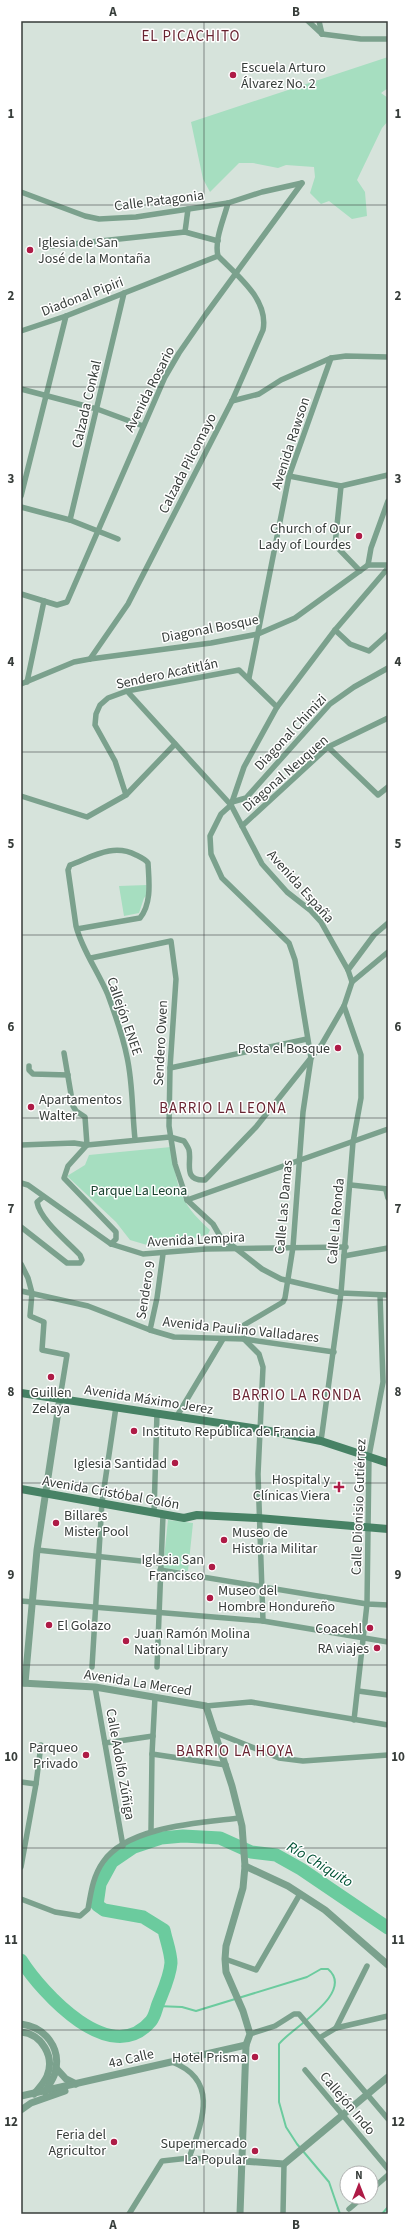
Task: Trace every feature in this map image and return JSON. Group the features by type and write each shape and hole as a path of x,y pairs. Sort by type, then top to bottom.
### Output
{"main road":[{"name":"Avenida Máximo Jerez","path":"21,1393 259,1429 321,1441 388,1463"},
{"name":"Avenida Cristóbal Colón","path":"21,1489 102,1502 184,1518 197,1515 258,1518 388,1529"}],"street":[{"path":"308,21 322,34 361,39 388,39"},
{"path":"319,21 322,34"},
{"name":"Calle Patagonia","path":"21,192 85,216 99,218 136,218 228,204 262,192 302,183"},
{"name":"Avenida Rosario","path":"44,601 58,605 64,604 69,598 142,426 179,352 302,183"},
{"path":"218,256 218,241 228,204"},
{"path":"185,232 188,209"},
{"path":"44,247 185,232 218,241"},
{"name":"Calzada Pilcomayo","path":"90,659 128,604 232,401 255,349 265,321 263,311 254,294 218,256"},
{"name":"Diadonal Pipiri","path":"21,331 66,316 218,256"},
{"name":"Calzada Conkal","path":"70,520 124,293"},
{"path":"21,496 66,316"},
{"path":"232,401 259,394 282,380 331,358 346,356 388,357"},
{"name":"Avenida Rawson","path":"248,678 289,476 331,358"},
{"path":"21,389 97,409 142,426"},
{"path":"289,476 341,486 388,475"},
{"path":"341,486 335,545 360,571"},
{"path":"388,501 371,548 368,565 388,565"},
{"path":"21,507 70,520 118,539"},
{"name":"Diagonal Bosque","path":"24,683 74,662 196,645 258,634 295,618 368,565"},
{"path":"232,804 247,761 277,707 335,630 388,568"},
{"path":"21,594 44,601 24,683"},
{"path":"335,630 350,644 369,651 388,634"},
{"name":"Diagonal Chimizi","path":"232,804 246,798 330,704 388,668"},
{"name":"Sendero Acatitlán","path":"126,795 115,761 95,725 96,714 100,705 108,698 127,691 239,670 277,707"},
{"name":"Avenida España","path":"127,691 232,804 262,864 287,892 310,910 321,922 348,970 352,982"},
{"name":"Diagonal Neuquen","path":"242,826 328,748 388,718"},
{"path":"21,796 87,817 126,795 176,744"},
{"path":"328,748 378,795 388,787"},
{"name":"Calle Las Damas","path":"232,804 221,814 212,829 209,843 211,854 222,878 289,942 295,960 311,1058 303,1112 293,1248 288,1282 283,1302 244,1325 244,1339"},
{"name":"Callejón ENEE","path":"77,929 140,918 144,914 150,892 148,863 146,860 129,851 112,850 70,865 68,870 77,929 83,947 91,958 108,996 127,1056 134,1104 135,1139"},
{"path":"348,970 374,935 388,923"},
{"name":"Sendero Owen","path":"91,958 171,941 176,979 170,1068 170,1136 180,1179 187,1200 213,1224 220,1236 262,1268 288,1282 341,1293 388,1295"},
{"path":"21,1144 74,1143 88,1145 170,1136 184,1141 189,1151 188,1170 199,1180 205,1180 256,1127 322,1044 344,1006 352,982 388,952"},
{"name":"Calle La Ronda","path":"321,1441 334,1352 346,1247 353,1142 361,1098 361,1055 344,1006"},
{"path":"170,1068 307,1040"},
{"path":"64,1053 73,1106 76,1111 85,1117 88,1145 68,1166 64,1178 116,1232 116,1239 111,1244"},
{"path":"29,1066 33,1074 68,1075"},
{"path":"187,1200 388,1129"},
{"name":"Avenida Lempira","path":"21,1183 28,1185 111,1244 143,1254 163,1254 188,1250 346,1247"},
{"path":"351,1185 387,1189 388,1198"},
{"path":"21,1227 67,1263 80,1263 82,1260 80,1255 53,1227 38,1208 37,1202 43,1196"},
{"path":"344,1256 388,1248"},
{"name":"Sendero 9","path":"150,1330 157,1298 163,1254"},
{"path":"21,1264 28,1278 32,1293 30,1316 44,1322 42,1350 67,1355 37,1550 23,1683"},
{"name":"Avenida Paulino Valladares","path":"21,1291 88,1306 150,1330 174,1337 244,1339 334,1352"},
{"name":"Calle Dionisio Gutiérrez","path":"354,1720 366,1604 369,1456 386,1382 380,1295"},
{"path":"177,1416 223,1339"},
{"path":"244,1339 259,1354 263,1367 259,1429 258,1518 263,1588 263,1621"},
{"path":"92,1667 102,1502 116,1407"},
{"path":"154,1513 157,1413"},
{"path":"157,1667 163,1515"},
{"path":"37,1550 160,1563"},
{"path":"160,1570 366,1604 388,1605"},
{"path":"21,1601 263,1621 388,1642"},
{"name":"Avenida La Merced","path":"23,1683 95,1687 206,1706 251,1702 388,1725"},
{"name":"Calle Adolfo Zúñiga","path":"95,1687 123,1846"},
{"path":"358,1691 388,1695"},
{"path":"151,1831 152,1754 155,1697"},
{"path":"206,1706 226,1765 240,1818 245,1865 242,1892 226,1946 224,1959 226,1972 243,2011 250,2034 246,2045 240,2214"},
{"path":"214,1732 279,1758 303,1761 388,1755"},
{"path":"105,1743 153,1736"},
{"path":"21,1866 36,1784 41,1745"},
{"path":"152,1754 226,1765"},
{"path":"21,1782 36,1784"},
{"path":"21,1899 55,1912 80,1916 88,1909 93,1881 103,1862 111,1852 151,1831 240,1818"},
{"path":"245,1865 288,1886 325,1910 388,1965"},
{"path":"224,1959 256,1970 300,1894"},
{"path":"336,2028 367,1966"},
{"path":"250,2034 275,2026 294,2014 302,2016 388,2119"},
{"path":"321,2037 336,2028 388,2016"},
{"path":"21,2024 38,2028 49,2037 54,2050 56,2068 45,2092"},
{"path":"21,2032 31,2034 40,2040 50,2061 46,2078 34,2094"},
{"name":"4a Calle","path":"21,2096 45,2092 246,2045"},
{"path":"171,2062 182,2066 192,2074 200,2086 204,2099 204,2114 189,2158"},
{"path":"21,2110 31,2103 71,2089 120,2078 155,2066"},
{"path":"56,2068 66,2079 76,2084"},
{"name":"Callejón Indo","path":"305,2070 388,2170"},
{"path":"129,2214 159,2164 166,2160 189,2158 242,2162 287,2161 316,2139 388,2077"},
{"path":"283,2214 287,2161"},
{"path":"379,2183 388,2175"},
{"path":"349,2209 354,2205"}],"green space":[{"path":"388,57 388,88 381,93 388,98 388,121 382,128 357,180 365,192 367,216 352,219 329,201 321,204 310,193 315,177 314,167 286,165 278,168 253,163 239,163 210,192 203,179 191,122"},
{"path":"147,885 146,896 139,913 124,916 119,886"},
{"name":"Parque La Leona","path":"171,1147 181,1193 191,1211 210,1230 208,1234 182,1242 147,1245 130,1240 116,1222 67,1176 85,1165 89,1155"},
{"path":"168,1520 193,1523 188,1571 163,1568"}],"waterway":[{"name":"Río Chiquito","path":"21,1960 45,1990 79,2021 98,2031 117,2036 135,2034 151,2021 154,2015 166,1984 171,1959 164,1930 143,1917 104,1910 97,1905 100,1884 112,1862 134,1847 161,1838 183,1836 220,1838 251,1852 276,1855 301,1869 388,1928"},
{"path":"157,2006 182,2007 196,2011 307,1977 321,1969 328,1969 334,1978 334,1989 328,1999 318,2010 279,2044 279,2102 286,2127 297,2144 329,2182 340,2214"},
{"path":"382,2214 388,2207"}],"place":[{"name":"Escuela Arturo Álvarez No. 2","path":"233,75"},
{"name":"Iglesia de San José de la Montaña","path":"30,250"},
{"name":"Church of Our Lady of Lourdes","path":"359,536"},
{"name":"Posta el Bosque","path":"338,1048"},
{"name":"Apartamentos Walter","path":"31,1107"},
{"name":"Guillen Zelaya","path":"51,1377"},
{"name":"Instituto República de Francia","path":"134,1431"},
{"name":"Iglesia Santidad","path":"175,1463"},
{"name":"Hospital y Clínicas Viera","path":"339,1487"},
{"name":"Billares Mister Pool","path":"56,1523"},
{"name":"Museo de Historia Militar","path":"224,1540"},
{"name":"Iglesia San Francisco","path":"212,1567"},
{"name":"Museo del Hombre Hondureño","path":"210,1598"},
{"name":"El Golazo","path":"49,1625"},
{"name":"Coacehl","path":"370,1628"},
{"name":"Juan Ramón Molina National Library","path":"126,1641"},
{"name":"RA viajes","path":"377,1648"},
{"name":"Parqueo Privado","path":"86,1755"},
{"name":"Hotel Prisma","path":"255,2057"},
{"name":"Feria del Agricultor","path":"114,2142"},
{"name":"Supermercado La Popular","path":"255,2151"}],"district":[{"name":"EL PICACHITO","path":"191,36"},
{"name":"BARRIO LA LEONA","path":"223,1108"},
{"name":"BARRIO LA RONDA","path":"297,1395"},
{"name":"BARRIO LA HOYA","path":"235,1751"}]}
